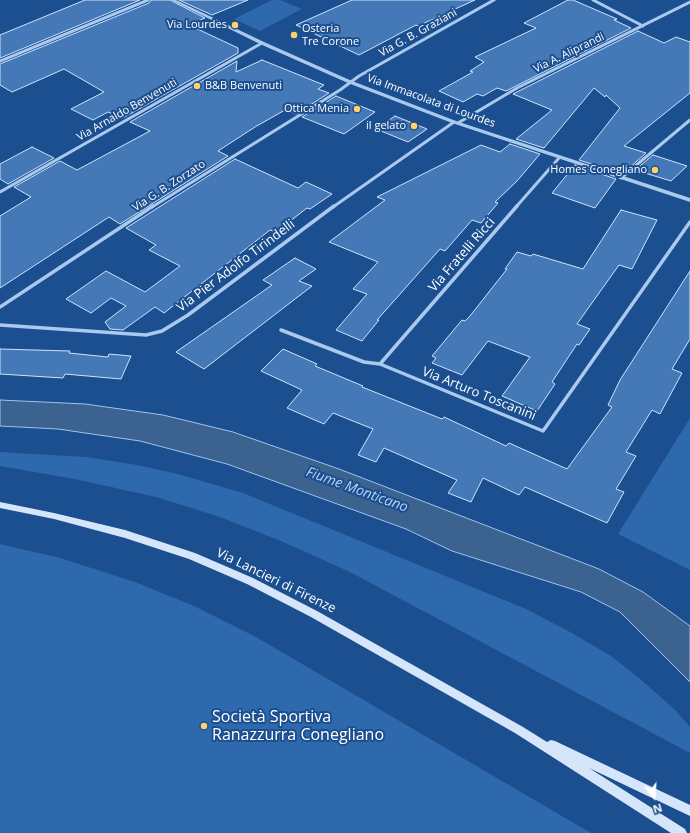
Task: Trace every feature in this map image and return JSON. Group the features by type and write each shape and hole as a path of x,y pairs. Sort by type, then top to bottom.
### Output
{"main road":[{"name":"Via Lancieri di Firenze","path":"0,505 54,516 126,534 192,556 250,581 321,618 519,730 681,833"},
{"name":"Via Lancieri di Firenze","path":"519,730 690,811"}],"street":[{"path":"0,61 148,0"},
{"name":"Via Immacolata di Lourdes","path":"176,0 262,43 350,82 456,122 559,158 690,200"},
{"path":"482,0 488,3"},
{"name":"Via G. B. Graziani","path":"350,82 494,0"},
{"path":"593,0 643,26"},
{"name":"Via A. Aliprandi","path":"456,122 517,88 690,2"},
{"name":"Via Arnaldo Benvenuti","path":"0,192 262,43"},
{"name":"Via G. B. Zorzato","path":"0,307 188,183 350,82"},
{"path":"621,178 690,120"},
{"name":"Via Pier Adolfo Tirindelli","path":"0,325 146,336 162,331 183,318 360,186 456,122"},
{"name":"Via Fratelli Ricci","path":"380,364 559,158"},
{"name":"Via Arturo Toscanini","path":"281,330 364,362 380,364 542,430 690,222"}],"shaded area":[{"path":"272,0 280,0 302,9 260,31 234,19"},
{"path":"690,418 690,570 618,534"},
{"path":"0,452 86,457 132,464 178,474 243,493 526,609 572,633 611,656 639,678 675,710 690,727 690,753 350,572 281,541 217,516 156,497 75,479 0,466"},
{"name":"Società Sportiva Ranazzurra Conegliano","path":"0,544 60,558 135,582 194,606 256,637 591,833 0,833"}],"water":[{"name":"Fiume Monticano","path":"0,400 85,404 163,415 233,432 339,469 599,569 643,592 690,626 690,682 620,612 581,592 452,551 406,529 227,464 140,441 58,429 0,426"}],"building":[{"path":"85,0 140,0 0,58 0,35"},
{"path":"151,0 170,0 205,18 189,25 238,48 238,53 123,118 108,112 93,120 71,109 104,92 64,69 12,92 0,85 0,64 149,3"},
{"path":"179,0 248,0 212,15"},
{"path":"352,0 475,0 418,26 416,25 359,55 296,25"},
{"path":"568,0 573,0 617,19 614,20 631,28 506,91 497,88 483,96 477,94 463,102 439,91 473,72 470,71 484,62 475,57 536,28 524,23"},
{"path":"638,31 664,43 676,37 690,42 690,93 624,146 646,153 629,168 625,167 620,173 579,160 620,108 606,95 605,97 594,88 544,148 516,139 552,110 513,94"},
{"path":"262,60 324,85 318,89 329,93 296,114 285,110 255,127 218,151 228,156 120,224 109,217 0,288 0,216 31,197 14,187 60,161 77,170 150,131 130,122 237,61 236,72"},
{"path":"336,96 375,112 344,134 302,117"},
{"path":"395,116 427,129 408,142 376,129"},
{"path":"510,144 540,154 517,181 495,202 498,203 481,223 472,220 445,251 440,249 377,320 379,320 362,341 336,330 367,294 353,289 378,262 329,242 385,200 377,197 481,145 500,152"},
{"path":"32,147 54,158 8,184 0,179 0,164"},
{"path":"653,155 687,166 671,181 635,170"},
{"path":"235,159 298,188 306,182 332,194 310,209 307,208 276,232 270,230 164,313 155,307 123,330 110,329 105,322 126,306 111,298 91,313 66,299 106,271 145,292 180,266 149,250 156,245 126,228"},
{"path":"575,165 616,179 595,208 552,193"},
{"path":"621,210 657,220 632,269 619,265 577,324 590,329 579,345 577,344 552,382 555,384 537,411 502,396 530,357 488,341 462,375 432,363 436,358 432,356 462,320 465,321 470,316 507,269 505,269 517,252 531,256 533,254 583,269"},
{"path":"295,258 316,269 299,281 312,286 204,369 176,352 272,285 263,280"},
{"path":"690,271 690,339 672,369 682,373 660,414 652,410 626,452 636,456 616,489 624,492 607,523 525,487 519,495 483,478 471,502 448,493 457,480 384,448 376,462 358,455 373,429 333,413 324,424 287,408 302,390 261,371 283,349 317,364 315,366 363,386 362,387 442,419 444,417 506,446 509,443 567,469 612,407 608,405 620,380"},
{"path":"0,349 70,351 69,353 108,357 109,354 131,356 121,379 65,374 63,378 0,374"}],"place":[{"name":"Via Lourdes","path":"235,25"},
{"name":"Osteria Tre Corone","path":"294,35"},
{"name":"B&B Benvenuti","path":"197,86"},
{"name":"Ottica Menia","path":"357,109"},
{"name":"il gelato","path":"414,126"},
{"name":"Homes Conegliano","path":"655,170"},
{"name":"Società Sportiva Ranazzurra Conegliano","path":"204,726"}]}
